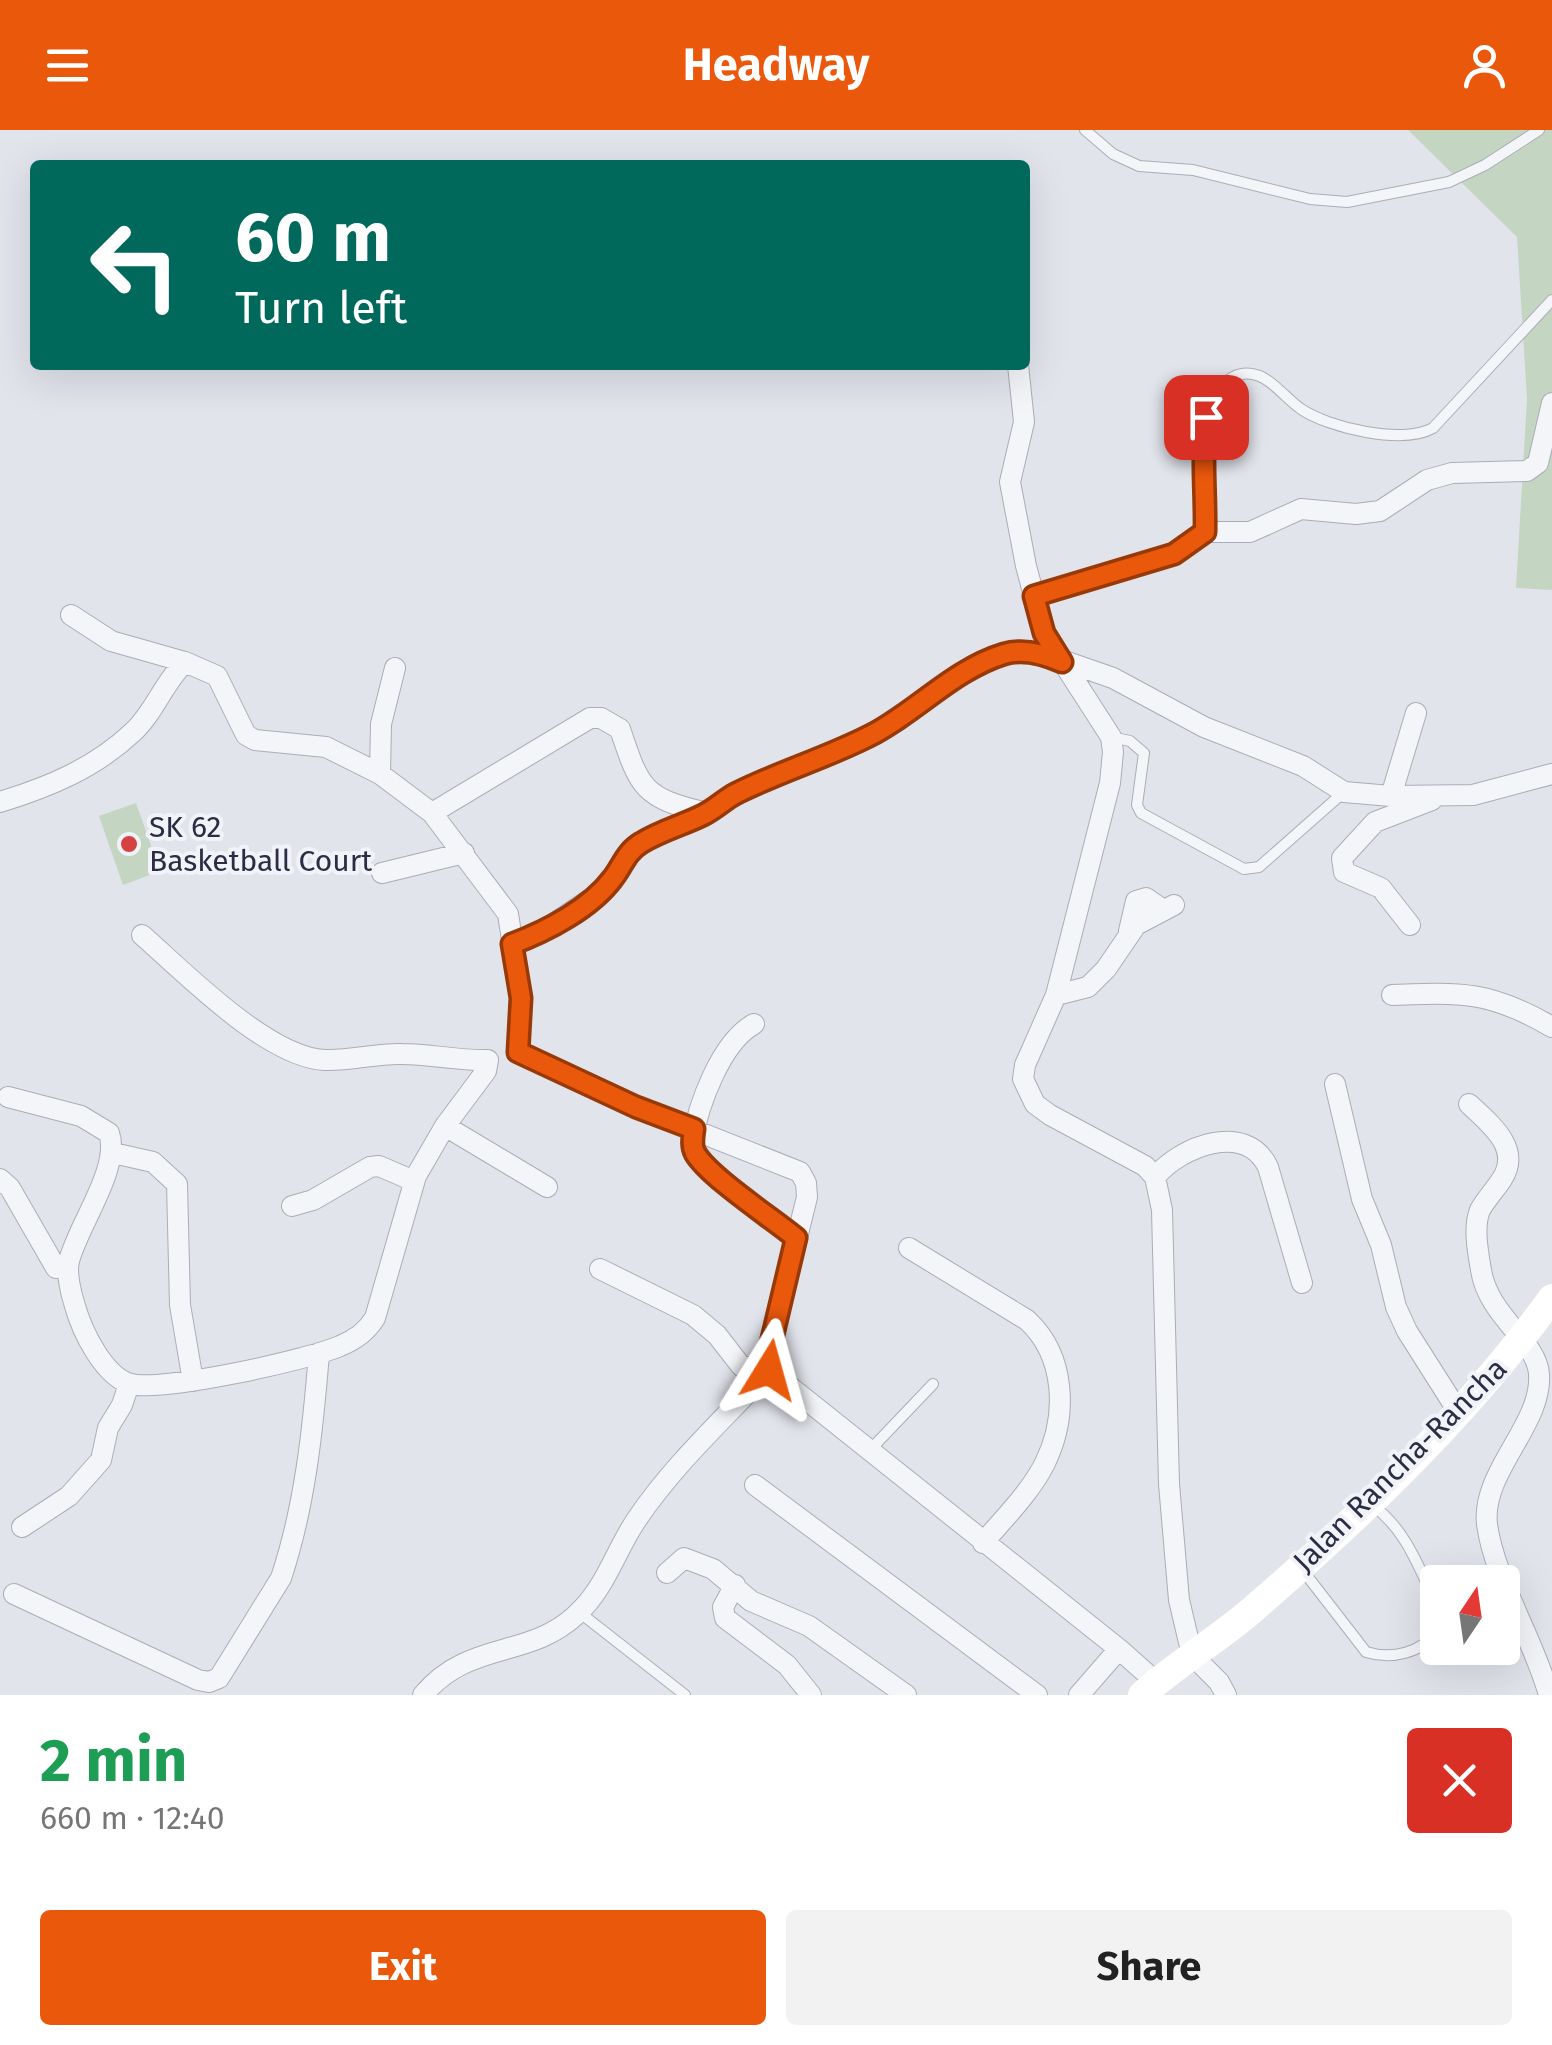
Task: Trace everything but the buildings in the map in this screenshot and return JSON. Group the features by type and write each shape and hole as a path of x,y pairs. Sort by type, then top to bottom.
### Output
{"main road":[{"name":"Jalan Rancha-Rancha","path":"1149,1689 1247,1615 1344,1530 1460,1413 1552,1298"}],"street":[{"path":"1019,370 1024,422 1010,482 1034,596 1044,633 1110,738 1113,752 1110,783 1056,995 1025,1065 1026,1090 1035,1104 1050,1115 1145,1166 1155,1177 1162,1210 1169,1484 1179,1600 1192,1654 1226,1695"},
{"path":"1034,596 1174,554 1205,532 1250,532 1301,509 1356,514 1380,511 1418,485 1452,473 1527,472 1538,463 1552,403"},
{"path":"72,615 111,641 185,662 218,676 246,736 326,747 380,774 432,813 508,914 521,998 518,1052"},
{"path":"512,944 537,935 598,894 614,877 624,858 640,844 707,813 733,796 884,728 950,681 1004,654 1042,653 1113,678 1204,727 1302,766 1344,792 1473,795 1552,774"},
{"path":"0,802 65,780 135,731 170,677 185,662"},
{"path":"380,774 381,724 395,668"},
{"path":"1391,796 1416,713"},
{"path":"432,813 590,718 601,718 620,729 634,772 651,795 707,813"},
{"path":"1410,925 1380,888 1344,872 1342,858 1375,822 1444,796"},
{"path":"382,873 464,852"},
{"path":"1056,995 1088,987 1099,978 1129,931 1136,901 1146,898 1168,907"},
{"path":"142,935 220,1004 283,1049 327,1060 391,1054 488,1060 518,1052 636,1107 800,1172 806,1182 807,1196 771,1343 769,1370 653,1497 634,1522 601,1587 579,1612 555,1633 475,1656 456,1666 424,1695"},
{"path":"1392,995 1482,995 1507,1003 1552,1028"},
{"path":"754,1024 740,1032 722,1056 692,1142 696,1154 709,1168 796,1238"},
{"path":"8,1097 81,1116 108,1133 112,1153 68,1264 76,1312 102,1361 129,1384 146,1386 193,1381 319,1353 354,1339 375,1318 414,1180 445,1126 486,1072 488,1060"},
{"path":"1335,1084 1362,1199 1381,1245 1396,1307 1407,1332 1460,1413"},
{"path":"1469,1104 1503,1137 1506,1150 1504,1176 1480,1212 1476,1226 1486,1293 1534,1358 1539,1373 1538,1389 1490,1498 1488,1524 1496,1557 1549,1695"},
{"path":"445,1126 547,1187"},
{"path":"1155,1177 1169,1160 1189,1151 1220,1142 1251,1145 1268,1167 1302,1283"},
{"path":"112,1153 154,1162 177,1184 180,1306 193,1381"},
{"path":"292,1206 313,1200 370,1167 379,1166 414,1180"},
{"path":"0,1179 10,1188 56,1268 68,1264"},
{"path":"909,1248 1027,1320 1043,1334 1054,1355 1059,1410 1053,1443 1026,1492 983,1543"},
{"path":"600,1269 693,1315 717,1335 741,1366 769,1370 1119,1649 1149,1689"},
{"path":"14,1594 198,1680 210,1682 219,1678 287,1560 308,1466 319,1353"},
{"path":"22,1527 69,1496 101,1460 108,1428 129,1384"},
{"path":"755,1485 1037,1695"},
{"path":"668,1572 684,1558 713,1569 751,1601 809,1626 901,1691"},
{"path":"735,1585 723,1607 725,1618 787,1665 811,1695"},
{"path":"1079,1695 1119,1649"},
{"path":"873,1695 901,1691"}],"lane":[{"path":"1085,130 1113,154 1138,166 1192,170 1310,199 1346,202 1449,182 1485,165 1533,131"},
{"path":"1205,532 1206,475 1202,451 1206,417 1228,379 1250,373 1262,377 1307,413 1333,422 1393,436 1423,434 1434,428 1552,300"},
{"path":"1110,738 1130,741 1144,753 1137,805 1144,816 1244,869 1259,867 1344,792"},
{"path":"872,1450 932,1384"},
{"path":"1370,1503 1392,1520 1420,1570"},
{"path":"1300,1567 1366,1652 1395,1656 1420,1645"},
{"path":"579,1612 686,1695"}],"green space":[{"path":"1408,130 1552,130 1552,590 1516,588 1527,399 1517,237"},
{"name":"SK 62 Basketball Court","path":"136,803 160,871 123,885 99,816"}],"place":[{"name":"SK 62 Basketball Court","path":"129,844"}],"route":[{"path":"769,1370 771,1343 796,1238 709,1168 696,1154 692,1142 694,1129 636,1107 518,1052 521,998 512,944 537,935 598,894 614,877 624,858 640,844 766,780 869,736 899,720 970,670 1004,654 1024,651 1042,653 1062,662 1044,633 1034,596 1174,554 1205,532 1206,475 1202,451 1206,417"}]}
